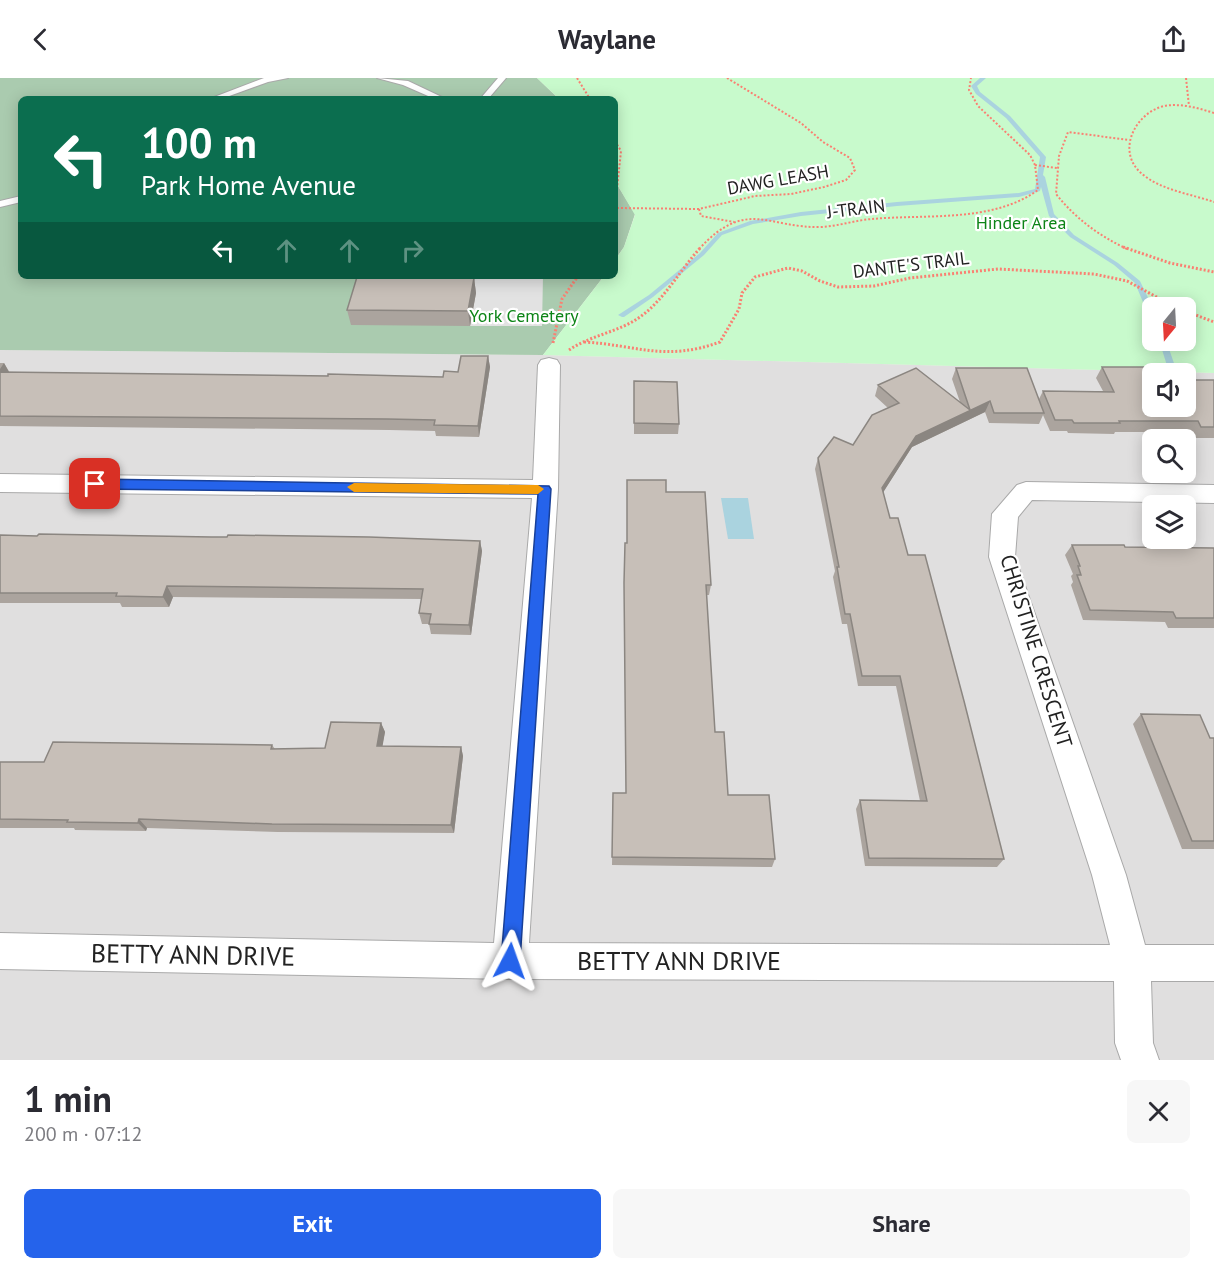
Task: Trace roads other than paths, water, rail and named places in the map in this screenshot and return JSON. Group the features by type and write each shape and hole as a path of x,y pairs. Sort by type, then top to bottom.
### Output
{"street":[{"path":"510,961 545,489 549,365"},
{"path":"0,483 545,489"},
{"name":"CHRISTINE CRESCENT","path":"1140,1060 1134,1043 1132,962 1109,875 1002,557 1005,514 1026,491 1214,494"},
{"name":"BETTY ANN DRIVE","path":"0,951 510,961 1214,963"}],"lane":[{"path":"221,96 266,79 284,78"},
{"path":"381,78 405,83 435,96"},
{"path":"487,96 502,78"},
{"path":"0,204 18,200"}],"water":[{"path":"721,498 748,498 754,539 728,539"}],"waterway":[{"path":"622,315 651,296 702,254 720,234 752,222 801,214 897,204 1019,195 1038,190 1043,157 1008,117 978,93 974,86 983,78"},
{"path":"1042,177 1051,215 1072,236 1116,264 1138,282 1145,297"},
{"path":"1166,351 1170,363"}],"park label":[{"name":"Hinder Area","path":"1021,223"},
{"name":"York Cemetery","path":"524,316"}]}
